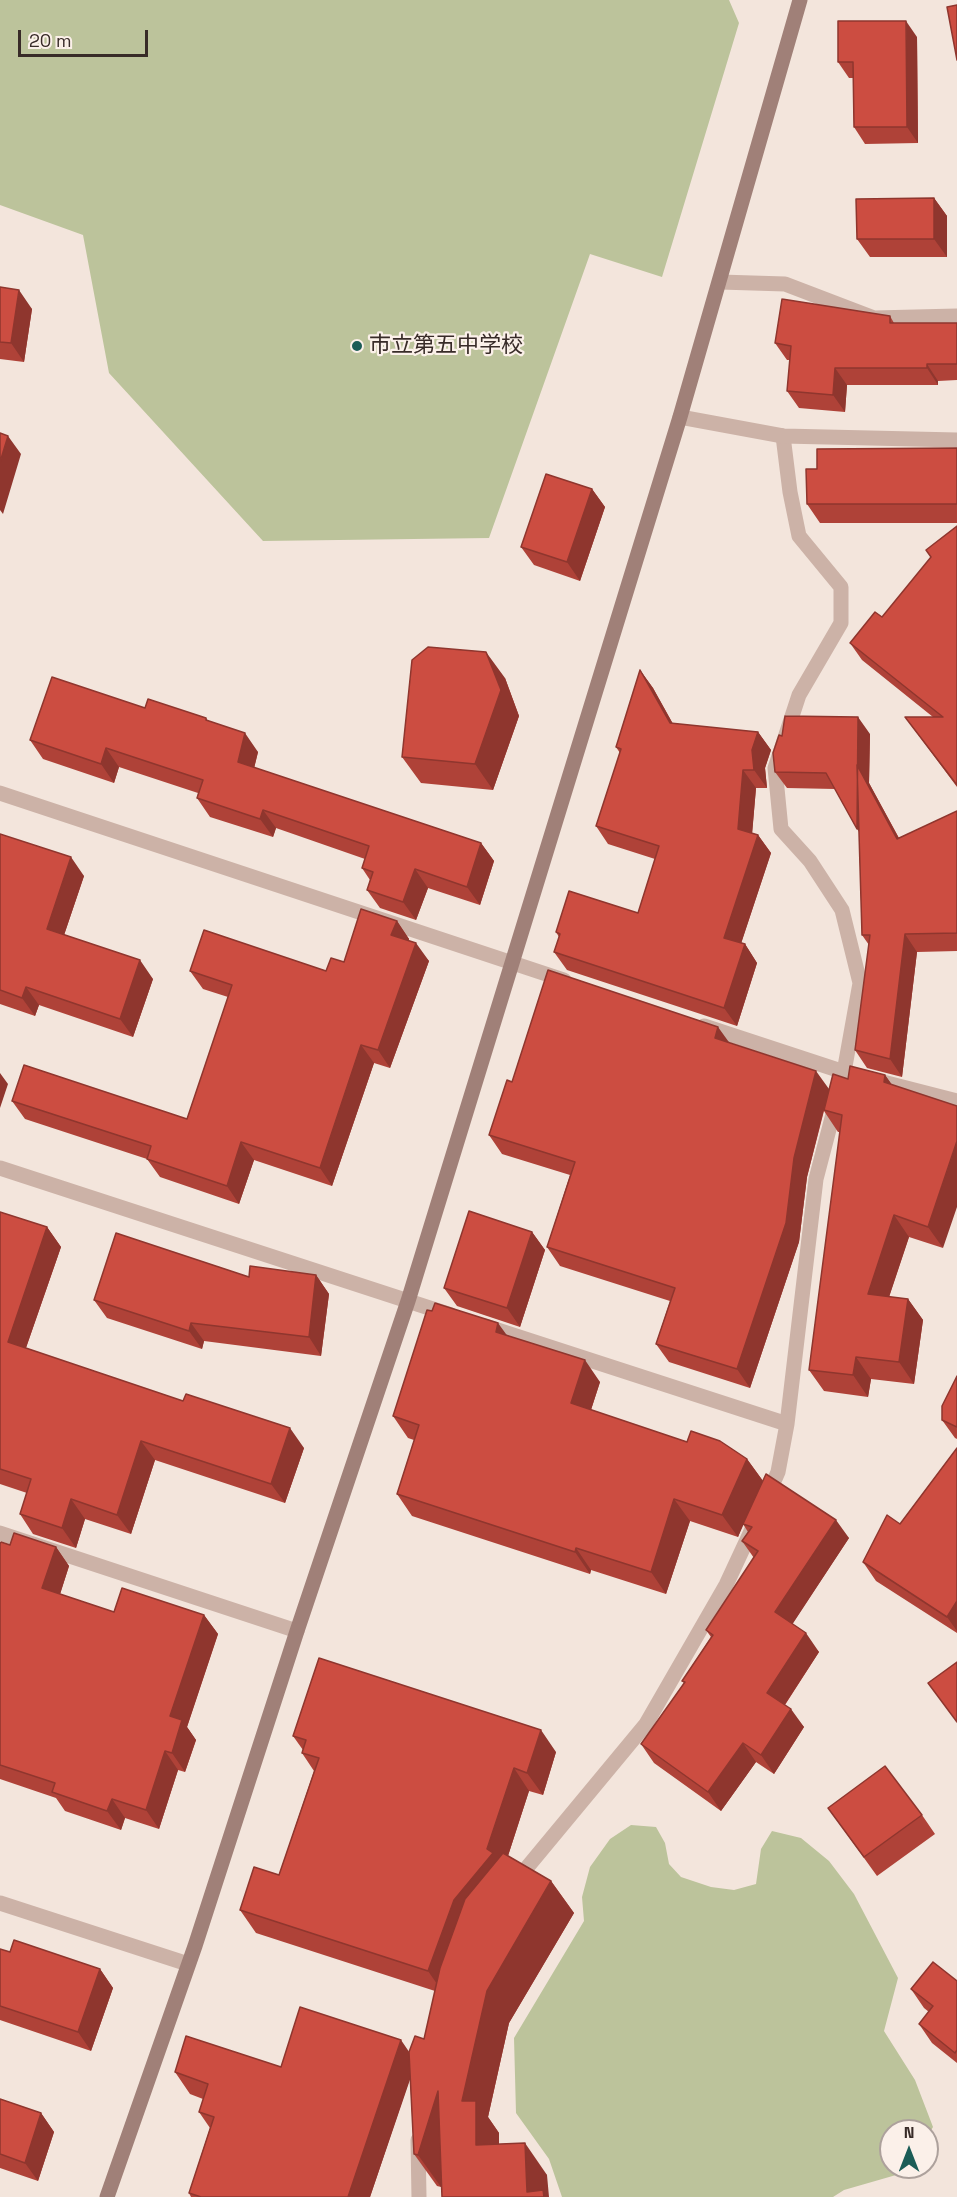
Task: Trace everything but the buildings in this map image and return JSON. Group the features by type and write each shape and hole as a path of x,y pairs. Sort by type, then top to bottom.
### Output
{"street":[{"path":"107,2197 188,1964 408,1301 680,417 800,0"},
{"path":"720,282 785,284 874,318 957,316"},
{"path":"680,417 783,436 957,440"},
{"path":"502,1898 646,1724 726,1586 778,1472 787,1424 816,1179 844,1072 860,983 842,910 810,861 781,829 775,768 799,695 841,623 841,587 799,536 790,492 783,436"},
{"path":"0,793 578,985"},
{"path":"689,1021 844,1072 957,1101"},
{"path":"0,1168 787,1424"},
{"path":"0,1533 297,1631"},
{"path":"0,1903 188,1964"},
{"path":"418,2128 418,2197"}],"green space":[{"name":"市立第五中学校","path":"0,0 729,0 739,23 662,277 590,254 489,538 263,541 109,373 83,235 0,205"},
{"path":"631,1825 656,1827 665,1843 669,1864 681,1877 711,1887 734,1890 756,1884 761,1849 772,1831 801,1838 829,1861 854,1894 898,1978 884,2031 915,2080 930,2119 879,2119 879,2179 882,2179 844,2190 833,2197 562,2197 549,2159 516,2113 514,2038 584,1921 582,1897 590,1867 610,1839"}],"place":[{"name":"市立第五中学校","path":"357,346"}]}
